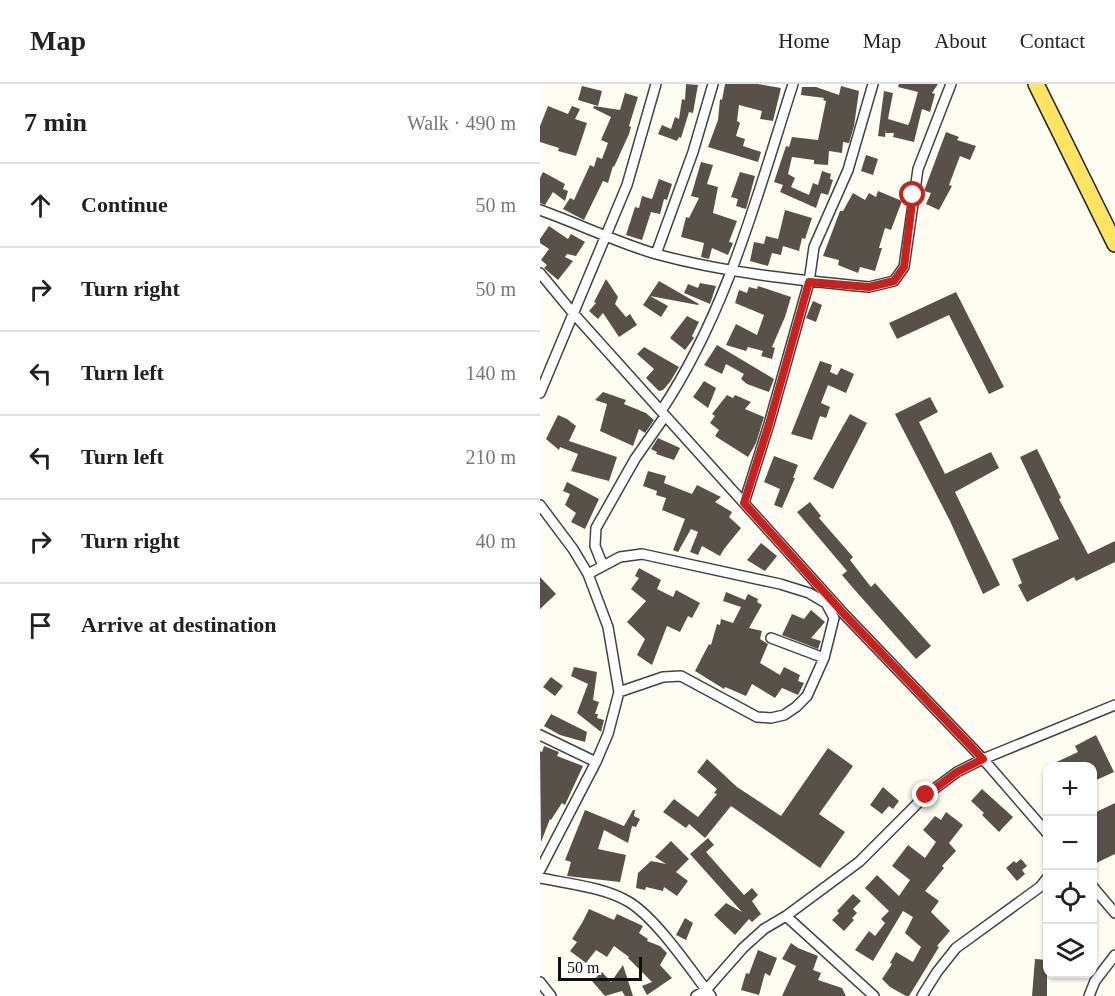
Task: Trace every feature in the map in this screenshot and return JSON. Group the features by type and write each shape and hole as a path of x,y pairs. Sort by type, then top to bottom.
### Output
{"main road":[{"path":"1036,84 1115,244"}],"street":[{"path":"540,393 632,170 656,84"},
{"path":"656,254 693,152 713,84"},
{"path":"603,566 594,546 596,528 696,354 732,271 793,84"},
{"path":"744,503 809,282 817,239 848,170 873,84"},
{"path":"540,210 576,223 605,237 656,254 732,271 809,282 869,287 894,281 900,274 906,257 918,169 951,84"},
{"path":"540,273 573,314 663,414 844,614 983,759 1043,829"},
{"path":"540,505 573,549 588,574 608,627 619,692 611,723 596,762 540,870"},
{"path":"588,574 620,557 642,554 780,584 809,593 826,603 834,618 824,658 807,696 784,715 771,718 757,717 681,676 663,677 619,692"},
{"path":"771,638 824,658"},
{"path":"696,996 708,993 743,948 764,930 859,862 926,795 957,772 983,759 1115,705"},
{"path":"540,735 596,762"},
{"path":"540,878 610,893 628,901 653,922 708,993"},
{"path":"922,996 956,948 1026,898 1043,883"},
{"path":"1097,892 1115,913"},
{"path":"786,916 872,996"},
{"path":"1089,996 1095,981 1115,955"},
{"path":"540,982 550,996"}],"building":[{"path":"686,84 698,85 693,113 689,112 681,138 679,137 677,141 658,134 662,125 671,129 675,117 679,119 682,99 685,100"},
{"path":"725,84 758,84 781,88 773,121 760,119 762,111 739,105 737,121 740,123 736,136 745,139 743,146 761,152 758,162 708,147 718,120 720,99 722,100"},
{"path":"899,84 938,84 932,93 935,94 930,112 922,109 914,142 893,137 894,133 886,133 886,129 885,137 878,136 884,91 893,93 888,119 908,125 910,121 918,92 898,87"},
{"path":"582,86 602,91 598,106 578,100"},
{"path":"841,86 859,91 849,143 843,142 842,153 829,151 828,165 814,164 814,160 792,157 788,174 795,178 791,187 809,195 813,183 818,185 822,171 831,174 830,179 833,180 828,195 821,193 816,208 780,192 783,185 774,182 786,146 789,147 792,137 818,140 826,101 823,100 824,98 801,95 802,87 816,87 839,95"},
{"path":"625,93 638,97 629,126 631,127 629,134 613,166 608,183 603,181 584,220 563,209 570,198 574,200 590,165 594,167 597,157 602,159 608,143 601,140 611,117 593,108 594,106 620,110"},
{"path":"548,106 568,114 572,106 580,109 575,119 587,123 576,156 558,151 559,148 540,142 540,126"},
{"path":"946,132 959,137 957,140 976,146 970,160 960,156 949,185 952,186 939,210 926,204 931,193 924,191"},
{"path":"866,155 878,159 873,175 861,171"},
{"path":"701,162 713,165 707,184 718,187 713,213 737,221 729,242 733,243 728,255 712,248 709,259 701,257 704,243 681,237 686,217 689,218 699,198 691,196"},
{"path":"543,172 565,184 563,189 568,191 565,201 553,192 545,205 540,203 540,178"},
{"path":"740,172 755,176 746,209 736,206 738,199 731,197"},
{"path":"659,179 672,184 667,200 664,199 660,214 651,212 642,240 626,235 635,207 639,208 642,196 652,199"},
{"path":"878,191 902,201 891,230 885,228 875,271 860,267 858,273 838,265 839,260 823,256 840,211 843,211 853,193 865,200 869,193 876,197"},
{"path":"785,210 812,218 805,239 802,238 799,251 783,246 781,255 772,253 768,266 750,261 754,242 764,244 766,236 778,239"},
{"path":"549,226 568,239 571,234 585,242 576,256 567,254 565,257 573,261 558,280 544,268 547,265 541,260 549,249 540,243 540,239"},
{"path":"606,279 618,297 615,304 626,317 630,314 637,325 619,337 603,313 598,319 589,311 596,303 594,302"},
{"path":"659,281 699,304 650,296 668,306 661,317 643,305"},
{"path":"700,283 716,286 710,304 684,293 688,284 698,288"},
{"path":"758,286 791,297 772,347 775,348 772,359 761,356 763,351 748,347 746,351 726,345 736,324 757,335 764,315 735,303 739,290 747,293 749,287 757,289"},
{"path":"956,292 1004,387 989,394 949,315 897,339 889,323"},
{"path":"813,301 822,305 816,322 806,318"},
{"path":"687,316 699,322 692,336 694,338 685,350 670,338"},
{"path":"717,345 774,379 769,392 747,384 741,379 744,374 726,364 722,374 704,365"},
{"path":"644,347 679,367 663,390 659,391 646,378 654,369 637,354"},
{"path":"820,361 832,365 830,372 837,375 841,368 854,374 846,393 828,385 821,403 830,407 826,418 820,416 812,440 791,434"},
{"path":"704,381 716,388 708,408 693,397"},
{"path":"603,392 626,400 624,404 646,413 654,420 645,433 639,429 633,446 600,431 607,404 595,400"},
{"path":"727,395 733,398 735,395 751,402 745,409 764,417 756,443 748,457 715,436 719,430 710,423 715,416 712,414"},
{"path":"930,397 938,412 919,422 945,474 991,452 999,468 955,492 1000,585 983,594 950,521 895,414"},
{"path":"850,414 867,423 833,489 813,479"},
{"path":"558,415 576,426 569,441 617,457 609,481 571,471 578,454 560,447 559,450 546,439"},
{"path":"658,438 680,448 674,460 656,454 657,452 651,449"},
{"path":"1037,449 1061,498 1059,499 1088,554 1115,541 1115,562 1076,581 1074,577 1027,602 1018,585 1022,583 1012,559 1059,539 1020,457"},
{"path":"774,456 798,465 782,508 774,505 780,489 764,482"},
{"path":"648,471 666,476 664,483 692,494 697,485 721,497 715,502 732,512 729,517 741,528 720,556 702,546 698,555 690,552 698,532 691,529 678,552 673,550 685,519 662,510 666,498 656,495 657,491 643,486"},
{"path":"567,482 599,499 585,529 571,522 576,513 565,505 570,494 563,491"},
{"path":"810,502 821,516 819,518 853,557 850,560 871,587 875,583 931,646 916,659 842,575 847,571 797,512"},
{"path":"761,543 777,556 765,571 747,560"},
{"path":"639,568 661,580 657,589 673,597 676,590 700,603 692,618 688,616 680,632 667,626 652,665 637,655 645,639 627,622 646,601 631,589 639,578 635,576"},
{"path":"540,577 556,594 540,609"},
{"path":"726,592 745,600 748,594 758,599 757,602 762,605 749,628 762,631 760,639 768,644 760,663 780,675 784,667 800,675 798,681 804,683 798,695 782,688 775,698 752,684 746,696 725,687 724,689 695,671 709,644 711,645 717,624 720,625 721,619 733,623 741,607 723,601"},
{"path":"811,610 825,622 811,638 821,641 818,649 782,635 792,614 804,619"},
{"path":"574,667 597,672 593,700 599,702 595,714 598,714 597,718 604,720 601,732 577,713 588,684 571,676"},
{"path":"551,677 563,686 555,696 543,687"},
{"path":"551,714 587,732 585,742 560,735 544,726"},
{"path":"1096,735 1114,772 1097,780 1097,762 1057,762 1078,752 1075,746"},
{"path":"544,746 559,752 557,756 583,766 565,805 562,803 550,819 541,842 540,751 542,752"},
{"path":"828,748 853,766 819,814 845,832 820,868 731,806 705,838 689,824 686,828 663,812 674,799 698,817 717,794 714,793 717,789 697,772 707,759 737,787 781,816"},
{"path":"883,787 899,801 893,809 889,806 882,814 870,805"},
{"path":"982,789 1013,817 999,832 971,801"},
{"path":"1115,803 1115,854 1097,863 1097,816 1097,812"},
{"path":"585,810 624,826 633,810 635,810 634,816 640,819 636,827 632,826 628,843 604,830 598,849 626,855 620,882 567,876 571,862 565,860"},
{"path":"946,812 963,825 949,843 956,851 942,866 944,868 925,891 939,901 931,912 950,931 937,946 939,947 909,996 906,996 890,987 882,979 892,964 890,963 896,952 913,962 921,947 905,933 913,917 903,911 873,961 855,950 869,931 875,936 885,923 881,919 889,911 865,888 877,875 899,896 910,880 892,866 908,845 925,858 936,842 923,830 935,816 941,820"},
{"path":"708,838 714,845 706,852 744,895 752,888 758,895 752,901 761,914 752,922 749,919 735,935 714,915 726,903 742,912 690,854"},
{"path":"671,841 689,859 676,872 688,881 677,896 664,887 663,891 646,887 645,890 636,888 638,873 651,861 666,864 655,857"},
{"path":"1021,859 1027,866 1022,870 1025,874 1017,881 1006,868 1014,861 1016,863"},
{"path":"853,894 861,901 853,909 857,913 852,918 854,920 844,931 832,920"},
{"path":"589,909 614,920 617,914 643,926 639,933 648,939 647,941 660,946 667,953 660,965 672,978 647,995 642,986 652,982 629,957 614,946 607,957 596,950 586,963 570,951 577,942 572,939"},
{"path":"685,918 693,923 686,940 676,935"},
{"path":"791,943 818,956 813,970 821,973 818,980 842,988 846,996 782,996 796,966 782,959"},
{"path":"758,950 777,958 770,976 765,973 759,995 741,990 746,973 749,974"},
{"path":"1035,959 1043,960 1043,978 1047,978 1047,996 1032,996"},
{"path":"623,965 633,996 625,996 622,991 605,996 592,981 602,972 611,982"}],"route":[{"path":"913,195 904,267 894,281 869,287 809,282 744,503 844,614 983,759 957,772 926,795"}]}
